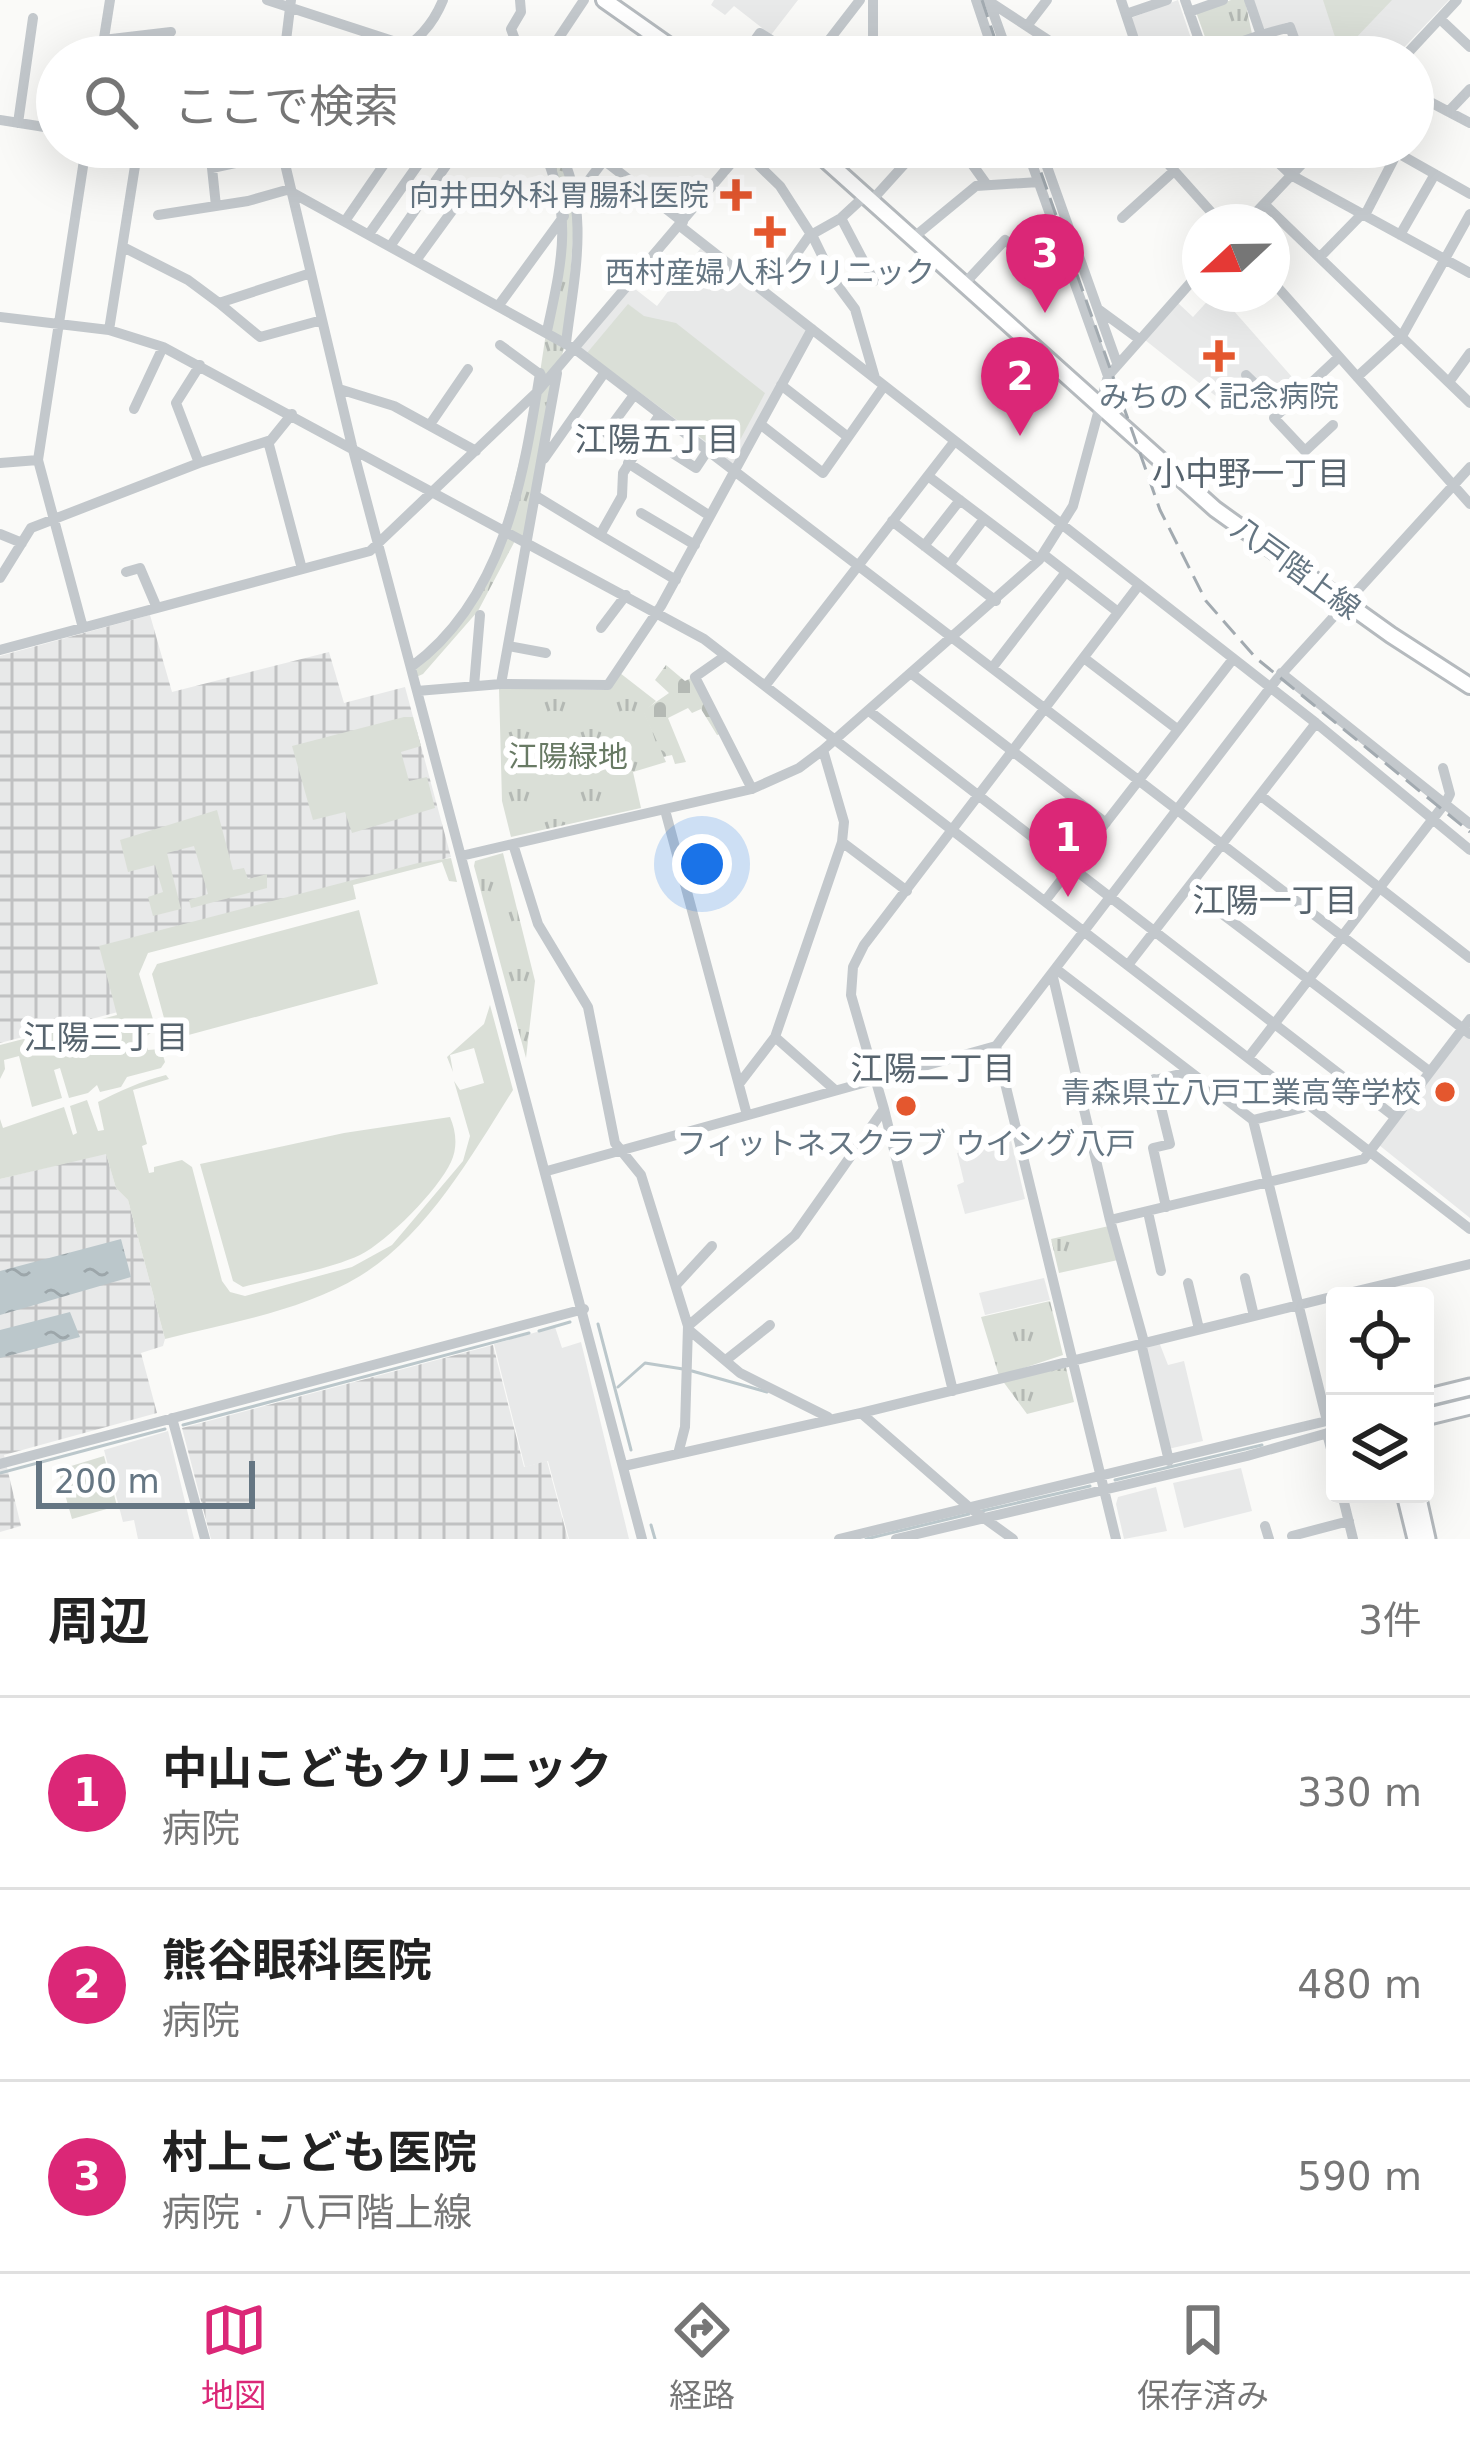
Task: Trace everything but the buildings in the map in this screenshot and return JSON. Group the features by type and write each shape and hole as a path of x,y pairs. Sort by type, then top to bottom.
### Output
{"highway":[{"path":"1434,1396 1470,1387"},
{"path":"1434,1411 1470,1402"},
{"path":"1407,1503 1415,1539"},
{"path":"1419,1503 1427,1539"}],"main road":[{"path":"604,0 655,36"},
{"name":"八戸階上線","path":"839,168 1215,509 1470,686"}],"street":[{"path":"105,36 110,0"},
{"path":"267,0 388,36"},
{"path":"420,36 435,20 443,0"},
{"path":"514,36 511,29 521,11 520,0"},
{"path":"560,36 584,0"},
{"path":"832,36 860,0"},
{"path":"873,0 873,36"},
{"path":"976,0 988,36"},
{"path":"988,0 1042,36"},
{"path":"988,0 1001,36"},
{"path":"1027,26 1046,0"},
{"path":"1121,0 1133,36"},
{"path":"1126,14 1168,0"},
{"path":"1196,36 1187,6 1223,0"},
{"path":"1249,0 1261,34"},
{"path":"1424,36 1457,0"},
{"path":"287,36 292,4"},
{"path":"18,123 33,18"},
{"path":"1440,19 1470,47"},
{"path":"1256,36 1291,27 1294,36"},
{"path":"137,36 170,32"},
{"path":"647,36 649,32"},
{"path":"1449,111 1470,89"},
{"path":"1434,104 1470,124"},
{"path":"0,120 36,126"},
{"path":"83,168 38,460 83,628"},
{"path":"109,331 136,168"},
{"path":"212,168 216,206"},
{"path":"286,168 352,446 642,1539"},
{"path":"345,221 382,168"},
{"path":"369,234 416,168"},
{"path":"391,245 444,168"},
{"path":"547,331 564,250 564,216 551,168"},
{"path":"566,168 577,196 579,238 570,346"},
{"path":"577,196 598,168"},
{"path":"614,168 1470,850"},
{"path":"0,650 370,551 537,392 570,346 727,168"},
{"path":"760,424 823,473 879,382 855,309 780,186 763,168"},
{"path":"777,282 811,234 841,218 899,168"},
{"path":"974,168 987,184"},
{"path":"1034,168 1108,376"},
{"path":"1047,168 1117,363"},
{"path":"1171,168 1204,204"},
{"path":"1284,168 1470,273"},
{"path":"1264,204 1298,168"},
{"path":"1319,257 1364,215 1384,168"},
{"path":"1424,168 1470,194"},
{"path":"1122,218 1174,171"},
{"path":"1400,235 1435,174"},
{"path":"914,237 967,191 987,184 1039,182"},
{"path":"417,259 468,190"},
{"path":"158,215 291,191 547,331 1467,1027 1364,1159 1110,1220"},
{"path":"1357,377 1402,336 1470,214"},
{"path":"500,304 564,216"},
{"path":"841,218 874,281"},
{"path":"1290,229 1470,403"},
{"path":"965,283 1005,240 1025,256 1056,230"},
{"path":"123,247 188,280 260,337 322,320"},
{"path":"219,303 311,274"},
{"path":"461,856 752,789 823,751 1041,557 1073,506 1108,376 1182,292"},
{"path":"1290,301 1470,504"},
{"path":"1097,308 1139,339"},
{"path":"0,317 109,331 163,347 657,612 765,686 1470,1229"},
{"path":"417,692 501,684 608,685 676,580 812,329"},
{"path":"500,345 548,374"},
{"path":"134,409 163,347"},
{"path":"1449,382 1470,353"},
{"path":"1333,425 1305,451 1274,418 1339,357"},
{"path":"199,463 176,403 200,364"},
{"path":"430,423 468,369"},
{"path":"542,462 605,372"},
{"path":"501,684 542,462 548,374"},
{"path":"1246,375 1282,410"},
{"path":"781,385 848,437"},
{"path":"339,389 394,406 476,451"},
{"path":"411,667 434,649 475,596 507,531 537,392"},
{"path":"606,433 634,394"},
{"path":"0,578 31,528 268,441 292,414"},
{"path":"600,535 622,496 622,473 660,414"},
{"path":"644,435 696,468 708,450"},
{"path":"268,441 302,569"},
{"path":"765,686 954,442"},
{"path":"0,463 38,460"},
{"path":"628,463 710,516"},
{"path":"547,1171 996,1046 1281,673 1470,467"},
{"path":"928,476 1118,612"},
{"path":"536,496 676,580"},
{"path":"924,546 960,500"},
{"path":"641,513 694,545"},
{"path":"949,565 984,519"},
{"path":"892,521 996,601"},
{"path":"0,534 22,543"},
{"path":"126,572 140,568 158,608"},
{"path":"992,668 1066,572"},
{"path":"952,1391 884,1108 851,995 853,968 864,945 1139,586"},
{"path":"601,628 626,596"},
{"path":"474,686 480,615"},
{"path":"508,646 546,653"},
{"path":"725,656 695,677 752,789"},
{"path":"1084,658 1177,729"},
{"path":"1045,901 1233,658"},
{"path":"1281,673 1470,824"},
{"path":"912,674 1106,823"},
{"path":"869,711 1395,1117"},
{"path":"1127,965 1316,723"},
{"path":"739,1084 776,1037 842,842 844,822 823,751"},
{"path":"1248,1058 1446,802 1450,794 1443,768"},
{"path":"1260,795 1470,958"},
{"path":"665,810 747,1115"},
{"path":"842,842 907,891"},
{"path":"513,844 538,924 592,1019 615,1143 640,1174 689,1328 685,1427 678,1454"},
{"path":"1188,888 1430,1072"},
{"path":"1054,971 1253,1120 1326,1405"},
{"path":"1054,971 1169,1461"},
{"path":"776,1037 835,1090"},
{"path":"996,1046 1116,1539"},
{"path":"1080,1097 1189,1072"},
{"path":"1154,1079 1170,1144 1153,1148 1166,1207"},
{"path":"1253,1120 1306,1103"},
{"path":"689,1328 795,1235 884,1108"},
{"path":"1148,1212 1161,1271"},
{"path":"676,1285 712,1246"},
{"path":"1374,1287 1470,1264"},
{"path":"1245,1278 1254,1316"},
{"path":"1188,1283 1199,1329"},
{"path":"624,1466 1326,1298"},
{"path":"0,1464 584,1309"},
{"path":"726,1360 770,1324"},
{"path":"689,1328 761,1384 830,1418"},
{"path":"861,1413 1013,1539"},
{"path":"172,1418 205,1539"},
{"path":"896,1539 984,1518 1169,1461 1306,1426 1326,1426"},
{"path":"839,1539 1102,1483 1326,1427"},
{"path":"1344,1503 1353,1539"},
{"path":"1292,1536 1349,1521"}],"shaded area":[{"path":"714,0 798,0 771,35 734,6 725,15 711,5"},
{"path":"1178,0 1190,36 1137,36 1131,18"},
{"path":"1252,0 1449,0 1415,36 1297,36 1288,22 1267,30 1261,27"},
{"path":"703,245 812,329 734,470 575,349 630,285 657,306"},
{"name":"みちのく記念病院","path":"1178,303 1182,312 1193,317 1198,312 1235,312 1292,377 1271,396 1250,384 1236,397 1227,387 1217,397 1145,340"},
{"path":"150,615 172,692 329,652 344,703 405,687 451,857 102,947 118,1012 0,1043 0,656"},
{"name":"青森県立八戸工業高等学校","path":"1464,1034 1470,1039 1470,1218 1379,1145"},
{"path":"1011,1140 1025,1199 965,1214 957,1185 964,1182 957,1153"},
{"path":"106,1153 116,1188 128,1200 165,1339 163,1346 141,1353 157,1413 4,1455 21,1526 0,1532 0,1179"},
{"path":"1044,1278 1050,1300 985,1315 979,1293"},
{"path":"555,1327 562,1348 581,1342 629,1539 569,1539 548,1461 525,1467 494,1344"},
{"path":"1159,1342 1168,1365 1184,1361 1203,1441 1168,1449 1143,1345"},
{"path":"493,1345 524,1467 547,1461 568,1539 211,1539 182,1428"},
{"path":"168,1431 194,1539 138,1539 134,1520 123,1522 104,1450"},
{"path":"1241,1468 1252,1511 1184,1528 1173,1483"},
{"path":"1156,1487 1167,1531 1124,1539 1118,1497"}],"green space":[{"path":"1245,0 1252,34 1205,36 1196,12"},
{"path":"1323,0 1392,0 1358,36 1335,36"},
{"path":"549,168 567,168 576,190 566,343 526,541 517,537 478,611 423,674 414,678 411,667 461,615 495,557 537,392 564,216"},
{"path":"628,304 644,316 676,323 765,393 731,457 587,353"},
{"path":"666,665 685,681 693,677 723,733 717,735 701,709 692,713 688,708 668,718 686,762 675,764 672,755 663,757 643,711 669,693 655,680"},
{"name":"江陽緑地","path":"620,673 656,701 644,712 666,762 633,772 641,808 511,837 502,801 499,688 605,690"},
{"path":"413,717 421,746 401,752 409,781 427,777 435,808 352,833 345,812 313,820 292,746"},
{"path":"217,810 233,870 244,868 248,879 267,874 267,888 191,908 189,900 208,894 194,846 167,853 181,909 153,916 148,897 163,892 155,865 128,872 120,840"},
{"name":"江陽緑地","path":"503,853 535,981 526,1058 474,866 475,861"},
{"path":"451,858 457,882 449,881 442,862 353,885 356,899 148,953 139,974 156,1029 144,1038 148,1050 161,1049 165,1062 161,1068 127,1077 121,1087 100,1092 97,1085 69,1098 60,1068 54,1070 62,1098 32,1107 19,1056 4,1060 0,1079 0,1045 117,1015 99,946"},
{"path":"359,910 378,984 170,1040 152,974 157,964"},
{"path":"490,1005 513,1090 464,1167 427,1216 384,1259 338,1288 290,1307 165,1339 128,1200 116,1188 106,1154 0,1179 0,1119 3,1128 64,1107 73,1135 77,1133 70,1106 87,1100 98,1131 104,1130 98,1102 166,1075 169,1079 133,1090 149,1173 154,1167 182,1160 192,1167 222,1281 230,1292 245,1296 352,1267 392,1245 463,1161 470,1136 454,1081 460,1090 484,1083 474,1048 450,1055 453,1072 447,1057 484,1024"},
{"path":"450,1117 455,1151 445,1173 384,1238 360,1255 318,1270 243,1287 233,1281 200,1164 344,1133"},
{"path":"1109,1226 1118,1260 1059,1273 1051,1239"},
{"path":"1050,1301 1063,1355 999,1376 981,1317"},
{"path":"1065,1363 1074,1402 1027,1414 1002,1380"},
{"path":"104,1456 117,1506 72,1519 58,1470"}],"water":[{"path":"121,1239 131,1277 0,1315 0,1271"},
{"path":"70,1312 80,1337 0,1358 0,1330"}],"waterway":[{"path":"539,1331 570,1322"},
{"path":"598,1324 631,1450"},
{"path":"183,1425 529,1333"},
{"path":"618,1387 645,1363 683,1369"},
{"path":"692,1371 767,1392"},
{"path":"0,1473 165,1429"},
{"path":"1115,1480 1262,1445"},
{"path":"982,1511 1090,1486"},
{"path":"866,1539 969,1514"},
{"path":"651,1525 655,1539"}],"railway":[{"path":"982,0 994,36"},
{"path":"1039,168 1160,510 1206,601 1256,658 1470,832"}],"place":[{"name":"向井田外科胃腸科医院","path":"736,195"},
{"name":"西村産婦人科クリニック","path":"770,232"},
{"name":"村上こども医院","path":"1045,313"},
{"name":"みちのく記念病院","path":"1219,356"},
{"name":"熊谷眼科医院","path":"1020,436"},
{"name":"中山こどもクリニック","path":"1068,897"},
{"name":"青森県立八戸工業高等学校","path":"1445,1092"},
{"name":"フィットネスクラブ ウイング八戸","path":"906,1106"}],"district":[{"name":"江陽五丁目","path":"657,439"},
{"name":"小中野一丁目","path":"1251,473"},
{"name":"江陽一丁目","path":"1275,900"},
{"name":"江陽三丁目","path":"106,1037"},
{"name":"江陽二丁目","path":"933,1068"}]}
